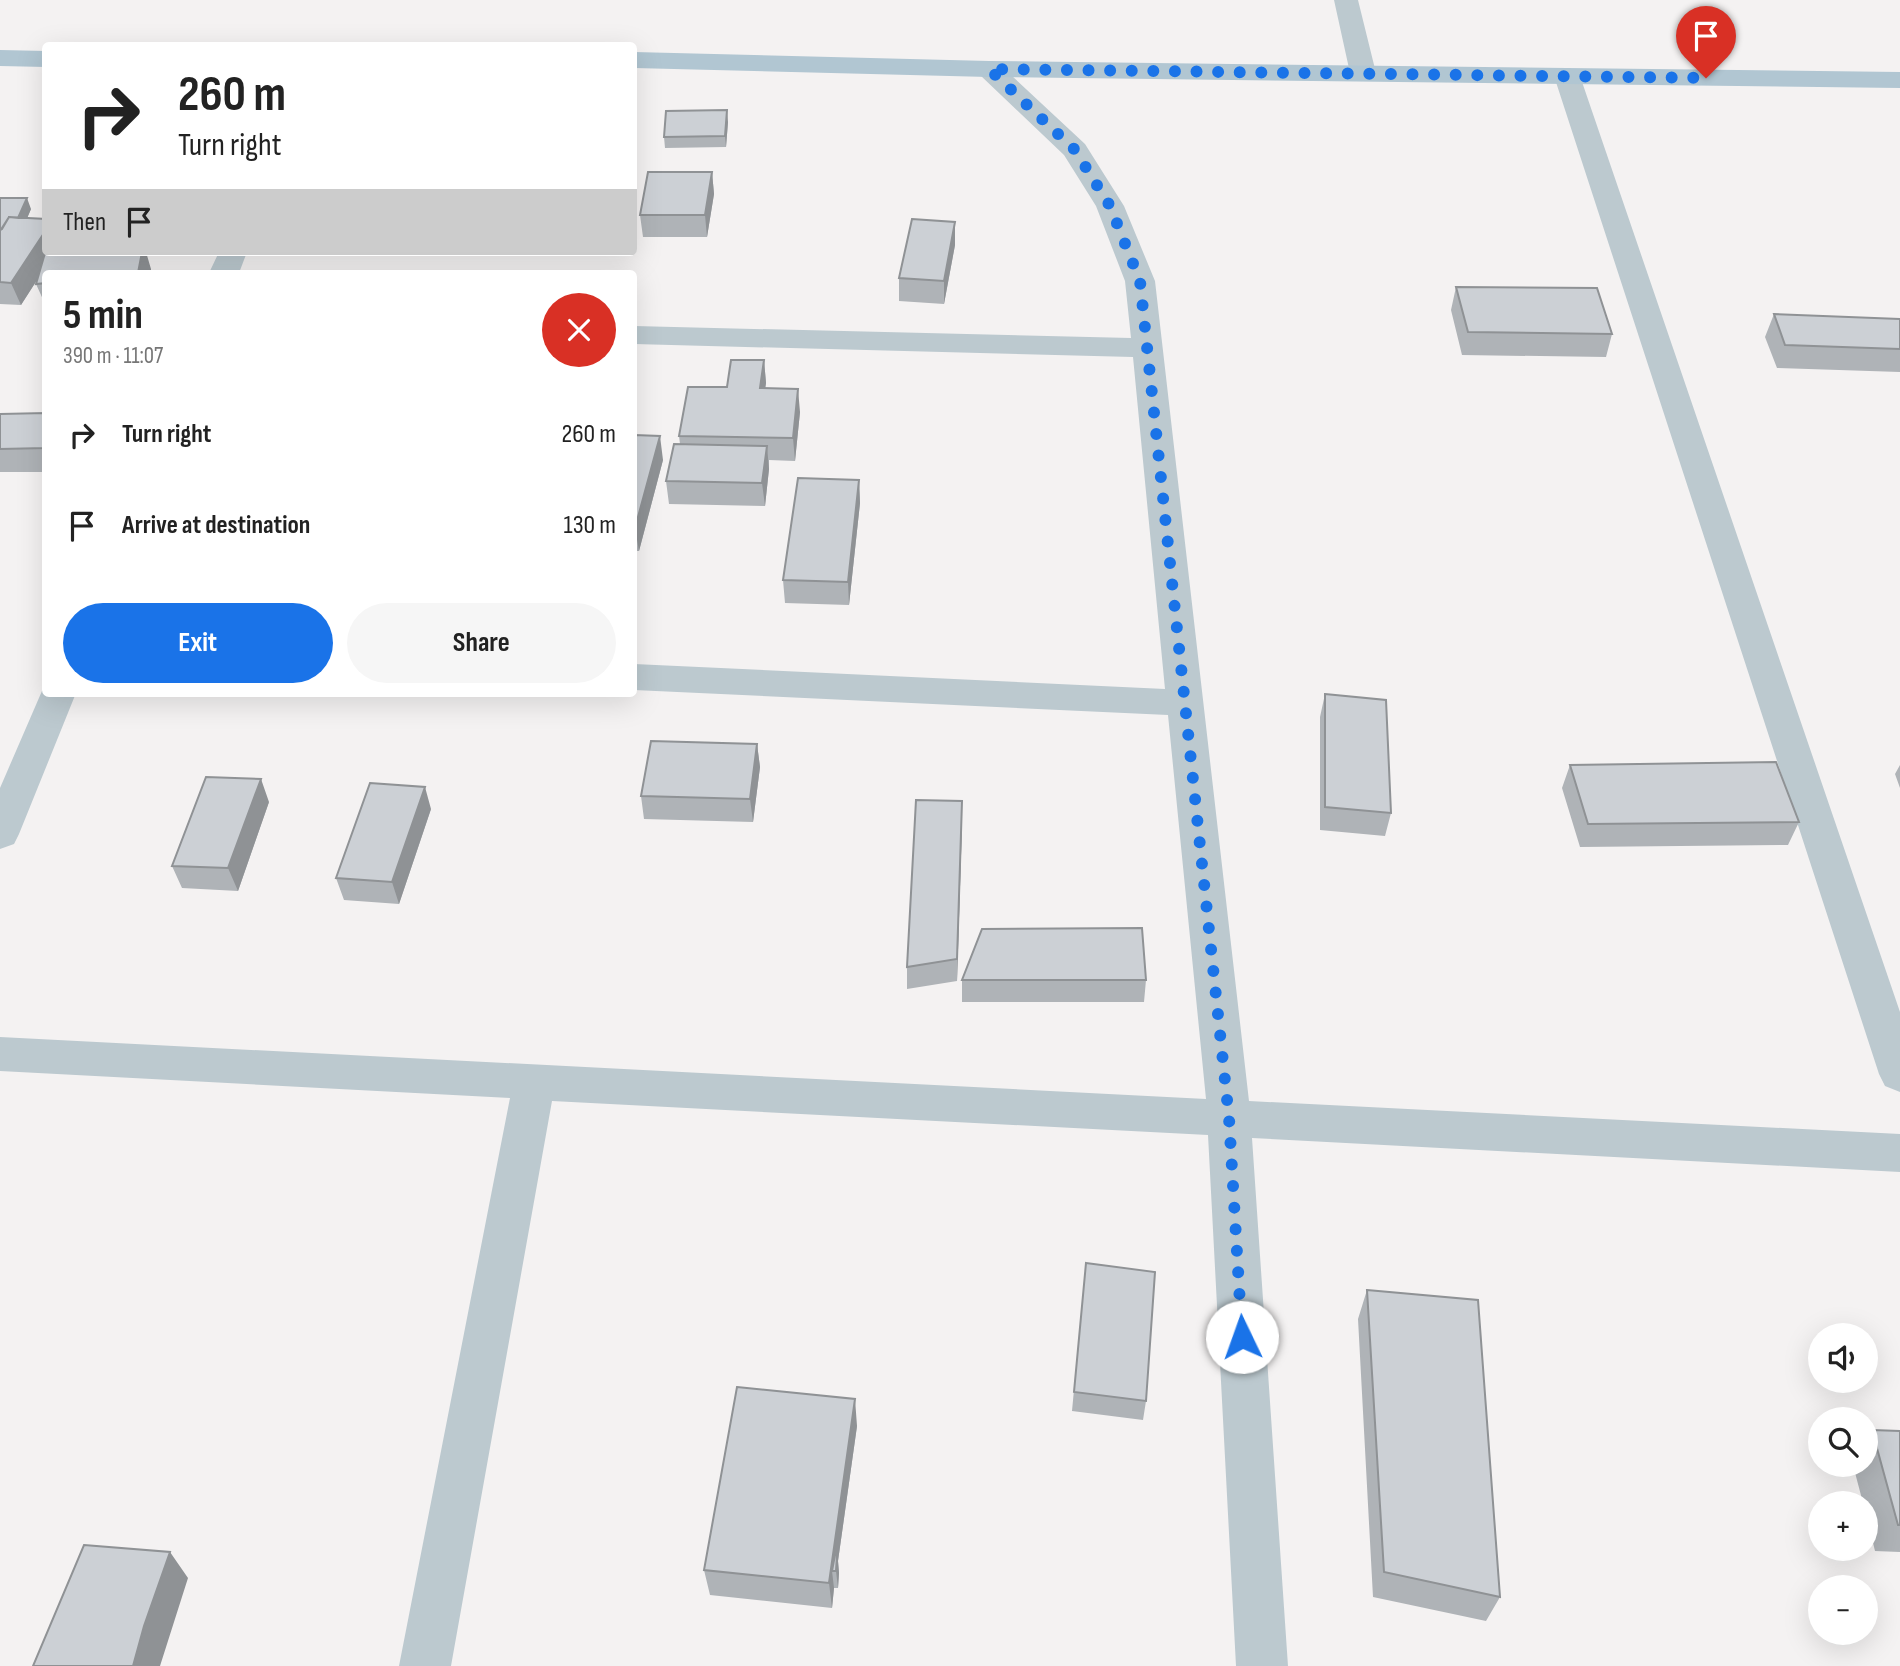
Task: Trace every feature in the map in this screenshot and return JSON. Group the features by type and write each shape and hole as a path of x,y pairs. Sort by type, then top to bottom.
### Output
{"main road":[{"path":"0,58 42,58"},
{"path":"637,60 989,69 1900,80"}],"street":[{"path":"1346,0 1363,73"},
{"path":"989,69 1075,150 1110,206 1140,281 1229,1118 1262,1666"},
{"path":"1567,76 1900,1074"},
{"path":"637,335 1148,348"},
{"path":"637,677 1184,703"},
{"path":"0,834 56,697"},
{"path":"0,1054 1900,1153"},
{"path":"425,1666 534,1082"}],"building":[{"path":"727,110 725,136 664,137 666,111"},
{"path":"648,172 712,172 705,215 640,215"},
{"path":"0,198 27,198 18,218 9,217 2,229 0,229"},
{"path":"9,217 42,219 42,236 11,283 0,282 0,231"},
{"path":"912,219 955,222 944,281 899,278"},
{"path":"44,256 141,256 139,270 42,270 42,283 36,284"},
{"path":"1456,287 1597,288 1612,334 1468,332"},
{"path":"1774,314 1900,319 1900,349 1785,345"},
{"path":"731,360 764,360 760,388 798,389 793,438 679,436 688,387 727,387"},
{"path":"42,413 42,448 0,449 0,414"},
{"path":"637,435 660,436 637,521"},
{"path":"674,444 767,446 762,483 666,481"},
{"path":"798,478 859,480 848,582 783,580"},
{"path":"1325,694 1386,700 1391,813 1325,807"},
{"path":"651,741 757,744 750,799 641,796"},
{"path":"1776,762 1799,822 1588,824 1570,765"},
{"path":"206,777 261,779 228,868 172,866"},
{"path":"370,783 425,787 392,882 336,878"},
{"path":"916,800 962,801 957,959 907,967"},
{"path":"1142,928 1146,980 962,980 982,929"},
{"path":"1086,1263 1155,1272 1146,1401 1074,1392"},
{"path":"1367,1290 1478,1300 1500,1597 1384,1572"},
{"path":"737,1387 855,1399 829,1583 704,1570"},
{"path":"1878,1430 1900,1431 1898,1525 1878,1452"},
{"path":"84,1545 170,1552 133,1666 33,1666"},
{"path":"835,1555 836,1571 832,1571"}],"route":[{"path":"1242,1337 1229,1118 1140,281 1110,206 1075,150 989,69 1706,78"}]}
